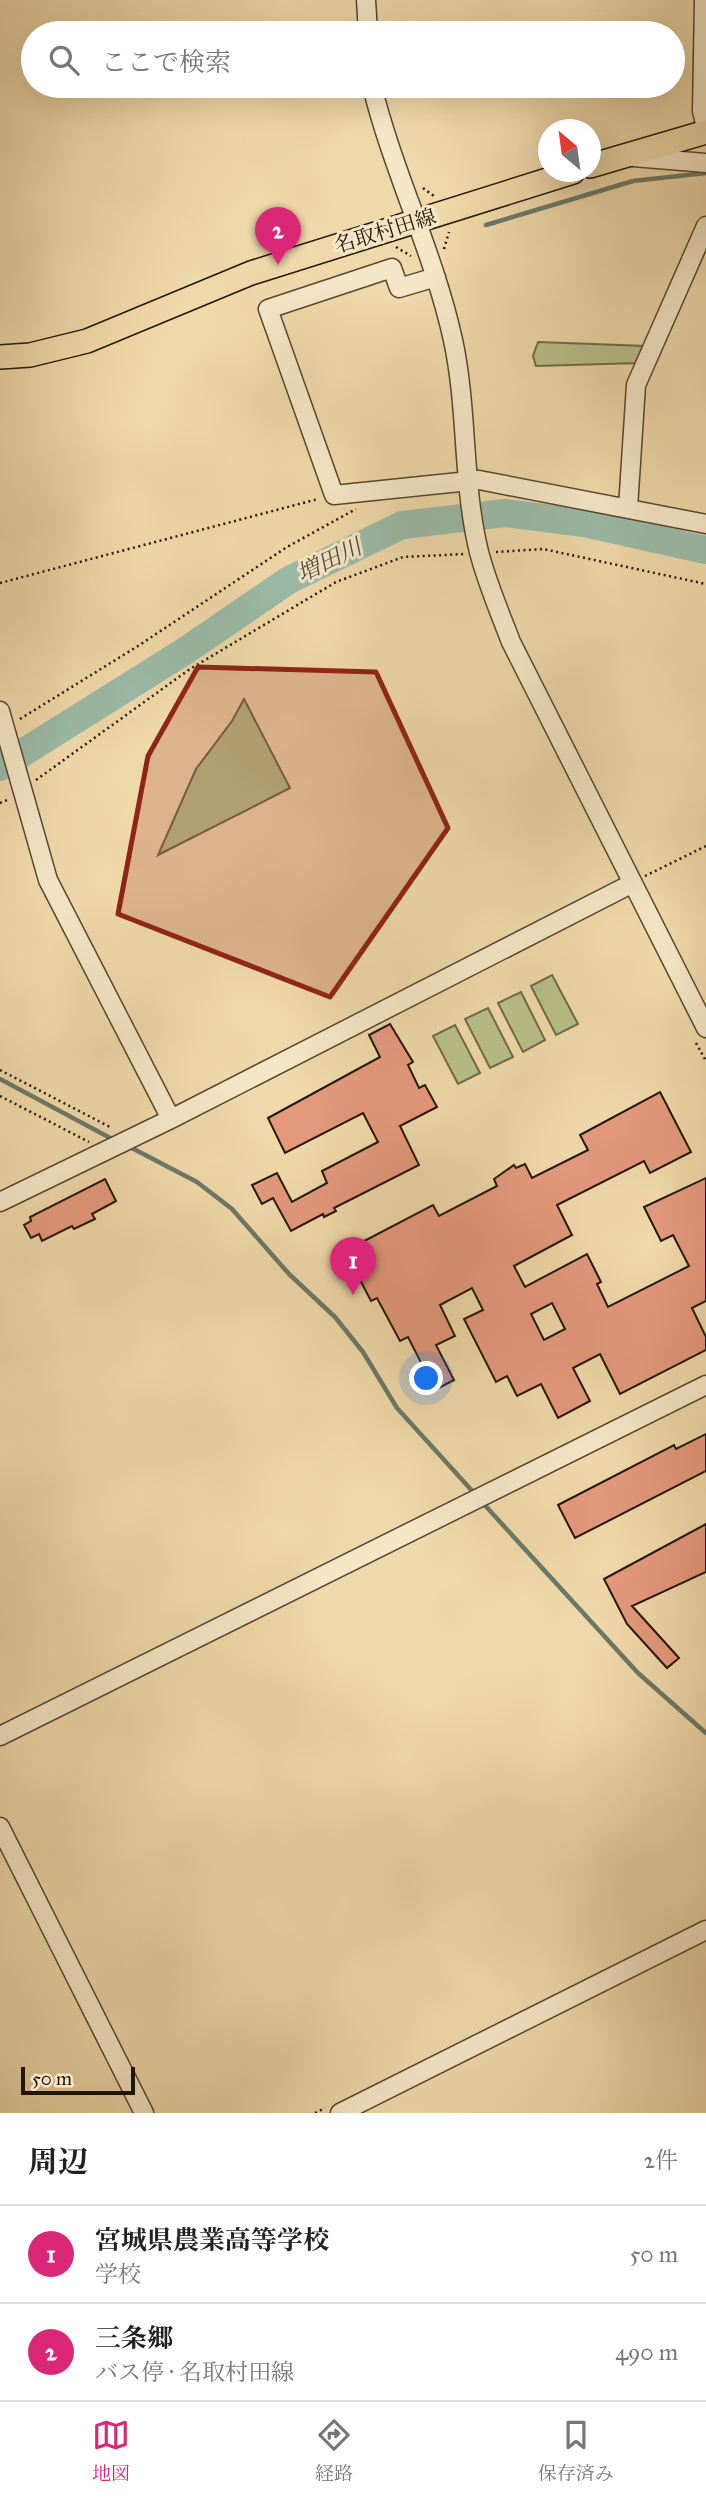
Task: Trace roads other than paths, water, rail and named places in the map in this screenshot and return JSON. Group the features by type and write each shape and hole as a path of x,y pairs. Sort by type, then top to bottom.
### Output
{"main road":[{"path":"601,163 706,130"},
{"name":"名取村田線","path":"0,357 30,355 87,341 251,273 541,182"}],"street":[{"path":"366,0 367,21"},
{"path":"705,0 702,111 706,130"},
{"path":"375,98 382,126 436,277 453,342 478,549 512,642 706,1028"},
{"path":"623,156 706,163"},
{"path":"628,508 636,385 706,226"},
{"path":"436,277 398,288 391,268 268,309 334,495 468,479 706,524"},
{"path":"4,725 48,880 171,1118"},
{"path":"0,1202 633,883"},
{"path":"0,1736 706,1385"},
{"path":"0,1827 144,2113"},
{"path":"340,2113 706,1930"}],"waterway":[{"path":"486,225 633,181 706,173"},
{"name":"増田川","path":"0,767 185,651 289,580 402,525 505,513 584,523 706,550"},
{"path":"0,1079 114,1140"},
{"path":"128,1146 197,1182 232,1209 289,1274 335,1317 363,1352 397,1408 475,1494"},
{"path":"481,1501 638,1673 706,1733"}],"place":[{"name":"三条郷","path":"278,265"},
{"name":"宮城県農業高等学校","path":"353,1295"}]}
